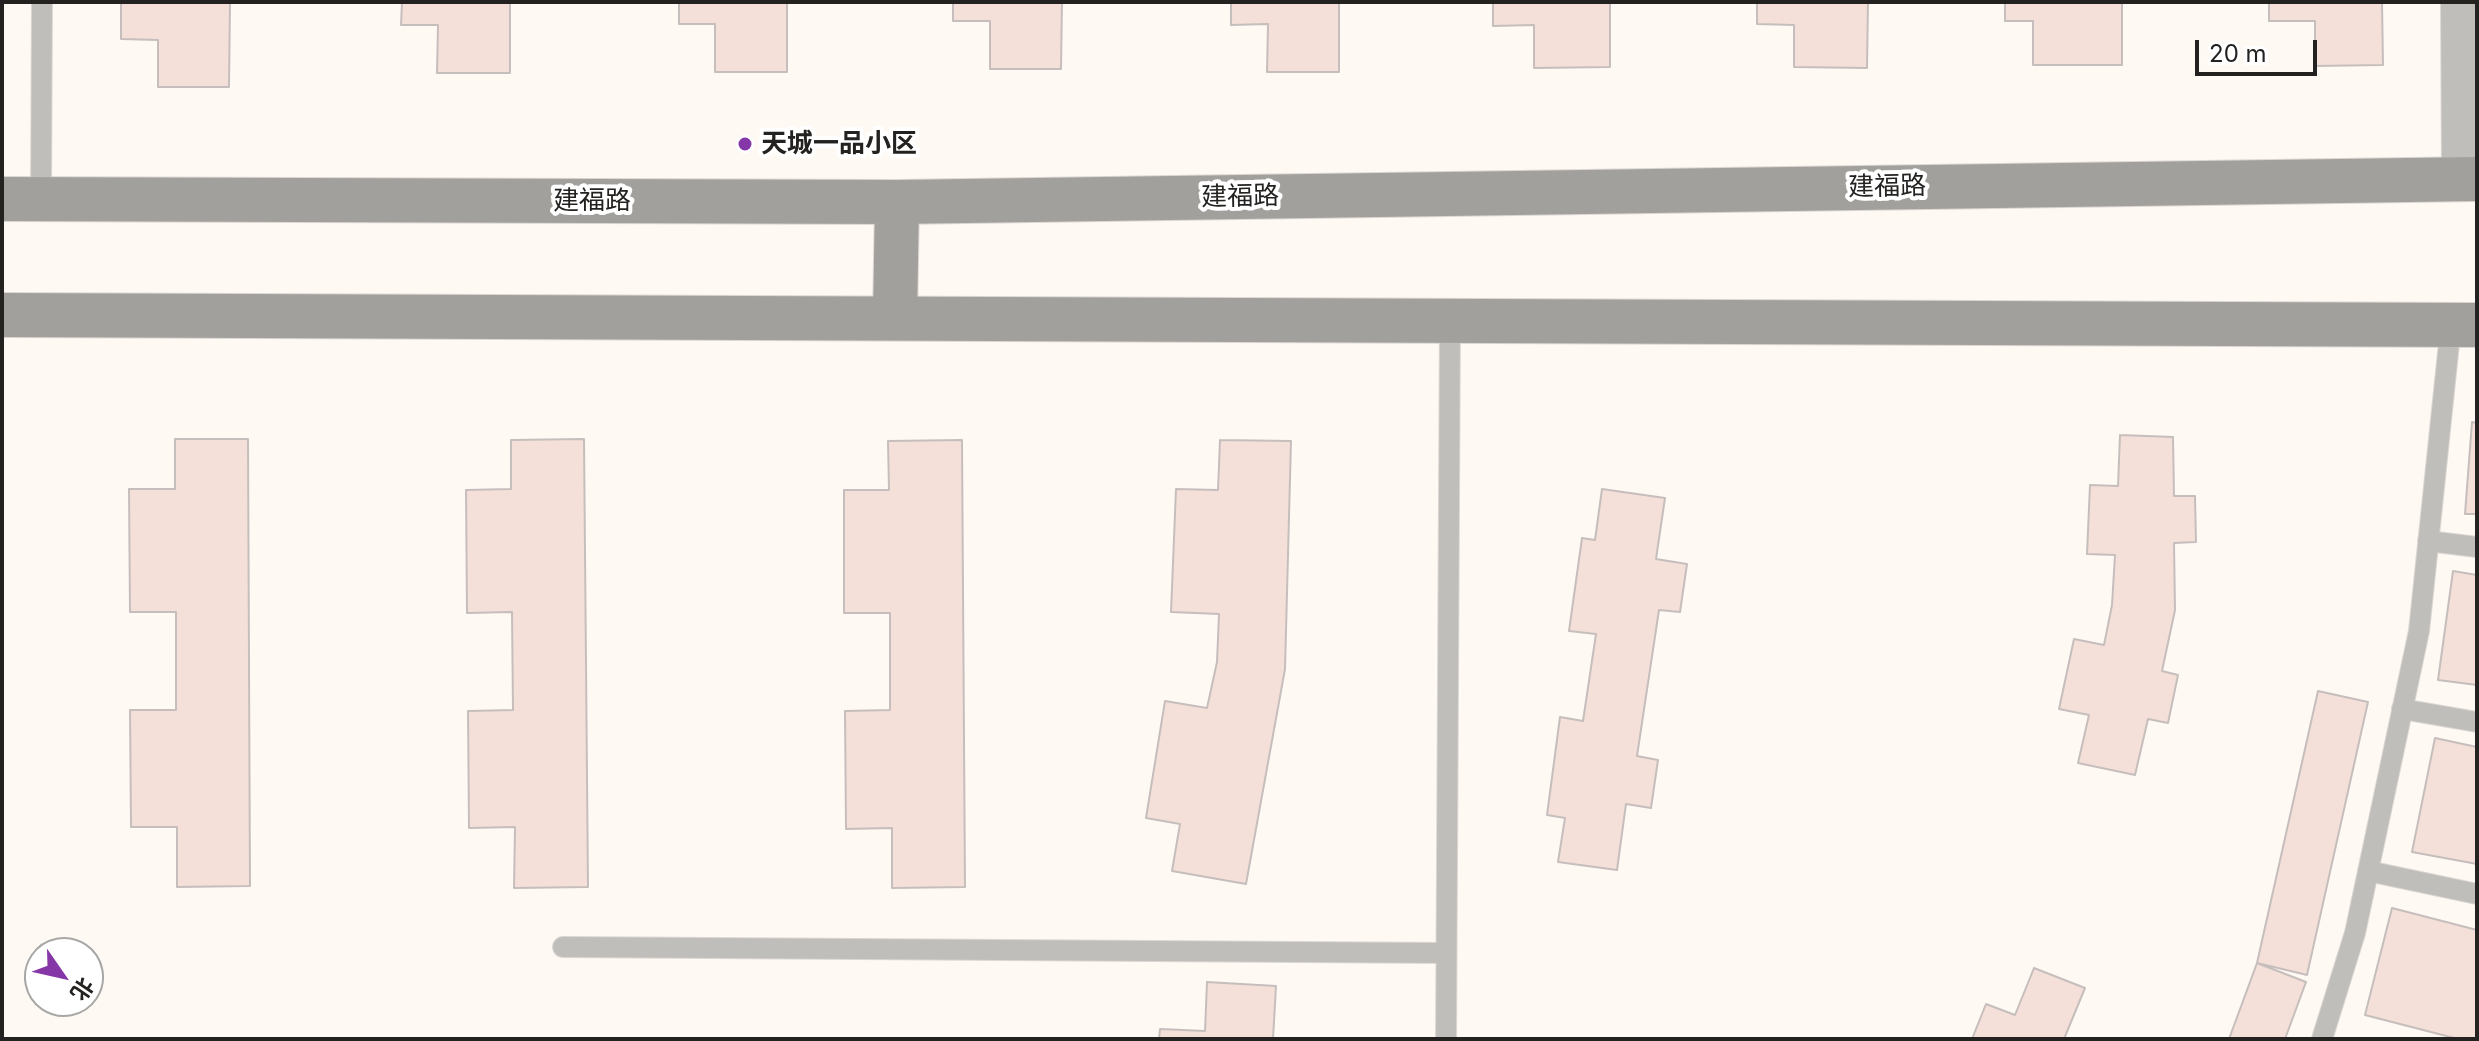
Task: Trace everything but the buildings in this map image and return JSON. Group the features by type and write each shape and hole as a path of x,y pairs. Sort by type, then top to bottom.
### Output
{"main road":[{"name":"建福路","path":"22,199 897,202 2470,178"},
{"path":"895,318 897,202"},
{"path":"2,315 2464,324"}],"street":[{"path":"2461,2 2470,178"}],"lane":[{"path":"22,199 42,2"},
{"path":"1446,1039 1450,320"},
{"path":"2324,1038 2355,933 2419,631 2428,541 2464,324"},
{"path":"2428,541 2477,547"},
{"path":"2402,709 2477,722"},
{"path":"2368,871 2477,894"},
{"path":"563,947 1446,953"}],"place":[{"name":"天城一品小区","path":"745,144"}]}
